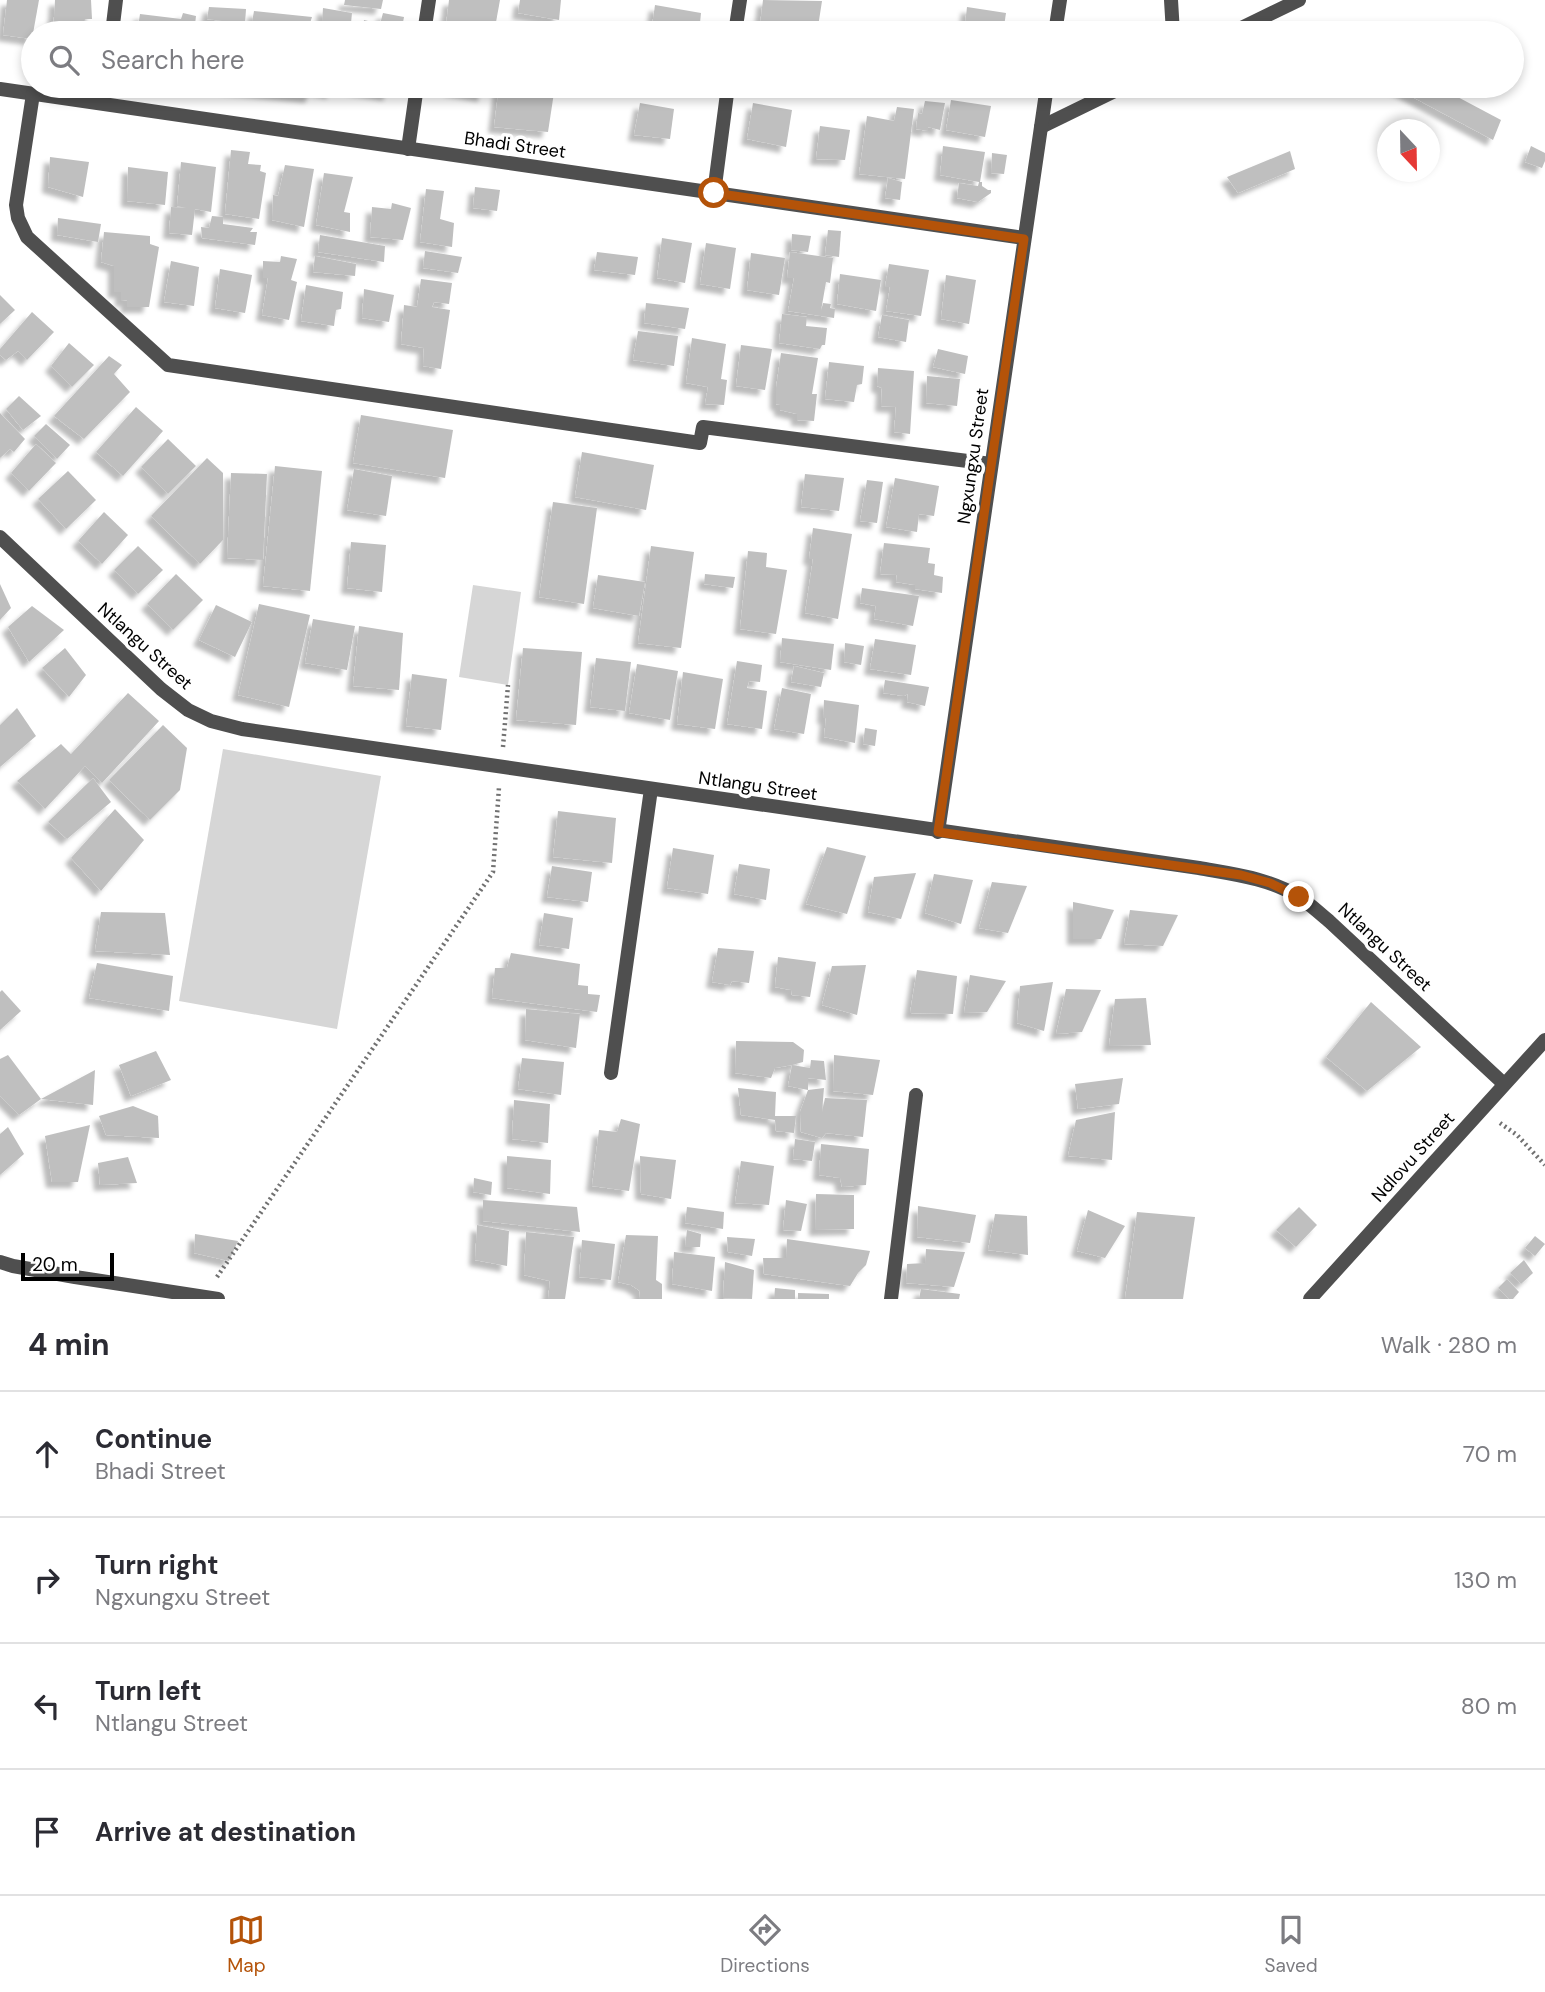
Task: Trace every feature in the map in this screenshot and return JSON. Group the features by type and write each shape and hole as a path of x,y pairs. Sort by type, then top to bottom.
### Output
{"street":[{"path":"113,21 116,0"},
{"path":"426,21 429,0"},
{"path":"737,21 740,0"},
{"path":"1057,21 1060,0"},
{"path":"1171,0 1172,21"},
{"path":"1256,21 1299,0"},
{"name":"Bhadi Street","path":"0,89 21,92"},
{"path":"32,98 16,205 18,218 27,237 168,365 700,443 702,427 991,464"},
{"name":"Bhadi Street","path":"68,98 1024,239"},
{"path":"102,103 103,98"},
{"path":"408,149 415,98"},
{"path":"714,193 726,98"},
{"name":"Ngxungxu Street","path":"938,832 1045,98"},
{"path":"1041,127 1100,98"},
{"name":"Ntlangu Street","path":"0,537 161,689 188,710 211,721 242,729 1199,868 1270,883 1299,897 1329,920 1504,1084"},
{"path":"611,1073 651,789"},
{"name":"Ndlovu Street","path":"1310,1299 1545,1040"},
{"path":"891,1299 916,1095"},
{"path":"0,1262 174,1296 211,1298"}],"path":[{"path":"211,1298 493,872 508,685"},
{"path":"1517,1135 1545,1165"}],"shaded area":[{"path":"473,585 521,592 508,685 459,677"},
{"path":"223,749 381,776 337,1029 179,1001"}],"building":[{"path":"7,0 39,0 35,21 21,21 21,37 3,35"},
{"path":"55,0 91,0 92,19 54,21"},
{"path":"345,0 383,0 381,9 344,5"},
{"path":"449,0 500,0 496,21 446,21"},
{"path":"520,0 561,0 559,20 518,13"},
{"path":"763,0 822,1 819,21 760,21"},
{"path":"655,5 701,13 700,21 653,21"},
{"path":"209,7 246,9 245,21 207,19"},
{"path":"967,7 1006,13 1005,21 965,21"},
{"path":"323,8 352,13 351,21 322,21"},
{"path":"254,11 312,17 311,21 252,21"},
{"path":"183,13 196,16 195,21 139,21 140,14 181,19"},
{"path":"383,13 404,17 403,21 381,21"},
{"path":"498,98 553,98 548,132 494,127"},
{"path":"1414,98 1460,98 1501,120 1493,140"},
{"path":"951,100 991,106 985,137 946,130"},
{"path":"925,101 945,103 940,130 928,127 928,131 916,129 918,113 922,114"},
{"path":"640,103 674,109 670,139 634,135"},
{"path":"753,103 792,110 786,147 747,139"},
{"path":"897,107 914,109 905,179 859,174 867,116 894,121"},
{"path":"820,126 850,130 845,160 816,159"},
{"path":"943,146 985,152 980,182 991,190 991,193 978,202 957,198 959,183 978,186 979,182 940,175"},
{"path":"1531,146 1545,153 1542,168 1525,162"},
{"path":"231,150 250,152 248,164 261,165 260,171 266,173 259,219 225,214"},
{"path":"1290,151 1295,169 1238,193 1227,177"},
{"path":"992,153 1007,155 1004,174 991,173"},
{"path":"50,157 89,162 83,197 48,187"},
{"path":"181,162 216,167 211,212 195,209 192,235 169,233 171,207 186,208 177,206"},
{"path":"285,165 314,169 304,227 272,220 273,195 278,196"},
{"path":"128,167 168,172 165,205 127,201"},
{"path":"324,173 353,177 344,212 350,213 350,232 316,225"},
{"path":"888,178 902,182 900,200 885,198"},
{"path":"475,187 500,190 497,211 473,208"},
{"path":"426,189 444,191 440,219 454,223 452,247 420,242"},
{"path":"392,203 411,208 403,240 370,237 372,207 391,209"},
{"path":"212,216 223,217 223,224 253,228 250,232 257,232 255,245 202,238 201,227 209,228"},
{"path":"58,218 101,224 98,242 57,235"},
{"path":"828,230 841,231 839,257 825,255"},
{"path":"104,232 150,236 150,244 159,247 149,307 127,307 127,300 121,301 121,292 114,292 114,266 101,262"},
{"path":"792,234 811,236 808,252 791,250"},
{"path":"320,235 385,246 384,262 318,252"},
{"path":"662,238 692,243 685,283 657,278"},
{"path":"706,243 736,248 730,289 700,284"},
{"path":"425,251 462,257 458,273 423,268"},
{"path":"597,252 638,257 635,275 594,270"},
{"path":"790,252 833,258 830,283 826,282 821,311 823,303 831,304 830,308 835,309 834,318 788,311 794,278 787,278"},
{"path":"751,253 785,258 779,295 747,290"},
{"path":"281,256 297,259 291,280 297,282 289,320 262,315 268,278 263,278 263,261 280,262"},
{"path":"315,256 356,264 355,276 313,272"},
{"path":"171,261 199,267 194,306 164,302"},
{"path":"889,264 929,270 921,316 886,311 890,287 885,287"},
{"path":"220,269 252,275 245,313 215,308"},
{"path":"840,274 881,280 876,311 837,304"},
{"path":"946,275 976,280 969,324 941,319"},
{"path":"421,279 452,283 449,304 434,302 432,307 450,310 441,369 423,366 424,348 401,344 404,305 417,307"},
{"path":"306,285 343,292 341,309 336,310 334,326 301,321"},
{"path":"364,289 394,295 389,322 362,318"},
{"path":"0,295 15,310 0,324"},
{"path":"646,303 689,308 685,329 644,323"},
{"path":"32,312 54,332 27,360 18,351 6,360 0,355 0,349"},
{"path":"782,314 807,317 806,326 827,328 825,345 820,349 779,343"},
{"path":"882,315 909,320 906,342 878,337"},
{"path":"638,331 678,336 674,366 633,360"},
{"path":"692,338 726,344 721,379 727,380 724,405 705,404 708,387 686,383"},
{"path":"69,343 94,365 72,387 51,366"},
{"path":"741,345 772,349 765,390 736,386"},
{"path":"938,349 968,356 965,374 933,367"},
{"path":"781,353 818,358 812,394 817,394 814,421 797,420 797,414 780,410 780,405 776,404"},
{"path":"109,356 122,365 114,374 130,392 84,439 54,416"},
{"path":"829,362 864,366 862,384 857,385 854,402 825,399"},
{"path":"878,368 914,371 910,434 894,432 896,407 881,406 882,388 877,386"},
{"path":"927,376 960,379 957,406 926,403"},
{"path":"19,396 41,416 23,430 6,409"},
{"path":"136,407 163,431 123,476 96,452"},
{"path":"0,413 25,439 14,452 10,449 0,458"},
{"path":"361,415 453,430 445,478 353,463"},
{"path":"46,424 70,445 57,459 34,436"},
{"path":"168,439 196,466 168,494 141,467"},
{"path":"36,444 56,463 29,491 11,473"},
{"path":"582,452 654,465 646,510 575,497"},
{"path":"207,458 223,473 223,540 200,564 151,516"},
{"path":"275,466 322,471 310,591 263,586"},
{"path":"354,469 392,476 386,516 347,510"},
{"path":"68,471 96,500 66,529 38,499"},
{"path":"231,473 267,474 263,560 227,558"},
{"path":"805,474 844,478 839,511 801,507"},
{"path":"895,478 939,486 934,516 919,514 917,532 886,527"},
{"path":"867,480 883,482 877,523 860,521"},
{"path":"553,502 597,508 584,604 539,597"},
{"path":"104,512 128,535 102,564 78,541"},
{"path":"813,528 852,534 838,619 805,613 813,559 809,559"},
{"path":"351,542 386,545 382,592 347,588"},
{"path":"884,543 930,548 928,563 935,564 934,575 943,577 942,593 915,589 915,585 896,582 897,575 880,574"},
{"path":"138,546 163,570 138,594 114,570"},
{"path":"651,546 694,552 681,648 638,643"},
{"path":"748,551 767,553 766,567 787,570 776,634 740,629"},
{"path":"176,574 203,600 173,630 147,604"},
{"path":"705,574 735,577 733,588 704,584"},
{"path":"598,575 645,582 639,616 593,608"},
{"path":"0,584 11,608 0,620"},
{"path":"862,588 919,596 913,626 874,619 876,606 860,603"},
{"path":"259,604 310,615 289,707 238,695"},
{"path":"216,605 252,622 235,657 199,640"},
{"path":"32,606 64,630 29,662 8,627"},
{"path":"313,619 355,626 347,670 305,663"},
{"path":"359,626 403,633 399,690 353,686"},
{"path":"782,638 834,644 831,670 780,662"},
{"path":"875,639 916,645 911,675 870,669"},
{"path":"845,643 864,646 861,665 844,662"},
{"path":"65,648 86,675 69,697 42,668"},
{"path":"523,648 582,652 576,725 516,720"},
{"path":"596,658 631,662 625,711 590,707"},
{"path":"737,661 762,665 760,682 749,681 747,688 767,691 762,729 727,724"},
{"path":"637,664 678,671 670,720 629,713"},
{"path":"794,666 824,673 821,687 791,682"},
{"path":"683,672 723,679 715,729 677,724"},
{"path":"412,674 447,679 441,730 406,726"},
{"path":"885,680 929,687 925,706 907,702 908,694 904,696 883,693"},
{"path":"782,688 811,694 804,734 774,729"},
{"path":"128,693 159,721 102,783 85,766 45,809 17,781 61,744 71,754"},
{"path":"824,700 859,705 855,743 824,737"},
{"path":"17,708 36,736 0,767 0,725"},
{"path":"163,725 187,748 180,790 150,820 109,780"},
{"path":"865,728 877,730 875,746 863,744"},
{"path":"93,778 111,802 67,839 48,822"},
{"path":"115,809 144,840 101,891 71,858"},
{"path":"558,811 616,818 612,863 553,857"},
{"path":"827,847 866,856 847,914 806,904"},
{"path":"673,848 714,855 708,894 667,888"},
{"path":"739,864 770,869 766,900 734,894"},
{"path":"552,866 592,872 588,902 547,897"},
{"path":"916,873 901,919 868,912 874,877"},
{"path":"934,874 973,880 961,924 925,913"},
{"path":"992,882 1027,886 1008,933 979,928"},
{"path":"1073,902 1114,910 1101,939 1073,939"},
{"path":"1130,910 1178,915 1163,946 1124,944"},
{"path":"101,912 165,913 170,955 95,951"},
{"path":"544,913 573,918 569,949 539,945"},
{"path":"718,948 754,951 749,983 732,981 730,985 712,982"},
{"path":"511,953 580,964 578,985 588,986 588,994 600,995 597,1012 492,998 495,968 507,968"},
{"path":"778,957 816,962 810,997 792,995 791,990 775,987"},
{"path":"97,963 173,976 169,1011 89,998"},
{"path":"866,965 857,1015 822,1005 832,966"},
{"path":"917,970 957,976 953,1014 910,1013"},
{"path":"970,975 1006,981 987,1012 964,1013"},
{"path":"1053,982 1044,1031 1017,1023 1020,986"},
{"path":"1066,989 1101,990 1082,1032 1056,1034"},
{"path":"2,990 21,1011 0,1030 0,992"},
{"path":"1146,998 1151,1045 1109,1046 1115,999"},
{"path":"1371,1002 1421,1047 1367,1091 1326,1057"},
{"path":"526,1009 580,1014 576,1048 525,1040"},
{"path":"736,1041 793,1042 804,1050 803,1062 775,1068 771,1078 735,1073"},
{"path":"156,1051 171,1080 131,1096 119,1065"},
{"path":"8,1055 41,1099 19,1115 0,1096 0,1059"},
{"path":"834,1055 880,1060 873,1095 833,1091"},
{"path":"522,1058 564,1062 561,1095 518,1089"},
{"path":"811,1060 824,1061 826,1080 808,1078 808,1090 788,1086 792,1065 810,1068"},
{"path":"95,1070 93,1105 41,1099"},
{"path":"1123,1078 1119,1104 1078,1109 1075,1084"},
{"path":"738,1088 776,1092 775,1116 796,1116 794,1133 776,1131 775,1120 741,1115"},
{"path":"824,1088 822,1112 825,1098 867,1100 863,1137 826,1133 822,1138 801,1132 800,1112 808,1090"},
{"path":"514,1100 550,1104 548,1143 512,1139"},
{"path":"133,1106 158,1116 159,1138 106,1135 99,1116"},
{"path":"1115,1112 1112,1160 1068,1156 1076,1120"},
{"path":"621,1119 640,1124 629,1191 592,1186 599,1130 617,1132"},
{"path":"90,1125 78,1182 52,1182 45,1136"},
{"path":"8,1127 24,1154 0,1175 0,1134"},
{"path":"795,1139 815,1142 812,1161 793,1159"},
{"path":"821,1144 869,1149 866,1185 842,1187 840,1178 819,1175"},
{"path":"507,1156 551,1160 550,1194 507,1188"},
{"path":"640,1156 676,1160 671,1199 641,1194"},
{"path":"128,1157 137,1183 100,1185 98,1163"},
{"path":"741,1161 774,1166 769,1205 735,1203"},
{"path":"474,1178 492,1182 491,1195 473,1192"},
{"path":"816,1194 854,1195 854,1229 815,1230"},
{"path":"483,1200 577,1207 580,1232 483,1221"},
{"path":"786,1200 807,1204 801,1231 783,1230"},
{"path":"918,1206 976,1215 970,1243 917,1237"},
{"path":"687,1207 724,1212 723,1229 685,1223"},
{"path":"1299,1207 1317,1225 1296,1247 1276,1230"},
{"path":"1088,1210 1125,1226 1105,1258 1077,1251"},
{"path":"1137,1212 1195,1217 1183,1299 1125,1299"},
{"path":"995,1214 1027,1216 1028,1255 988,1250"},
{"path":"477,1225 509,1231 507,1266 475,1260"},
{"path":"687,1230 701,1234 700,1247 685,1247"},
{"path":"526,1232 574,1237 565,1299 548,1299 550,1281 524,1275"},
{"path":"195,1234 238,1241 229,1261 194,1253"},
{"path":"626,1235 658,1236 656,1280 662,1284 662,1299 639,1299 640,1291 631,1285 618,1282"},
{"path":"1535,1236 1545,1244 1535,1256 1525,1248"},
{"path":"727,1237 755,1239 752,1256 728,1252"},
{"path":"787,1239 870,1251 866,1265 850,1286 764,1274 763,1258 786,1258"},
{"path":"582,1240 615,1244 611,1280 579,1277"},
{"path":"926,1249 965,1252 954,1287 906,1283 907,1264 925,1263"},
{"path":"674,1252 715,1257 712,1291 672,1284"},
{"path":"1524,1260 1533,1273 1521,1284 1510,1273"},
{"path":"725,1262 754,1270 752,1299 723,1298"},
{"path":"1507,1279 1519,1292 1513,1299 1509,1299 1498,1288"},
{"path":"775,1288 795,1290 795,1299 774,1299"},
{"path":"921,1289 960,1294 959,1299 919,1299"},
{"path":"798,1293 829,1294 829,1299 798,1299"}],"route":[{"path":"714,193 1024,239 938,832 1241,875 1270,883 1299,897"}]}
